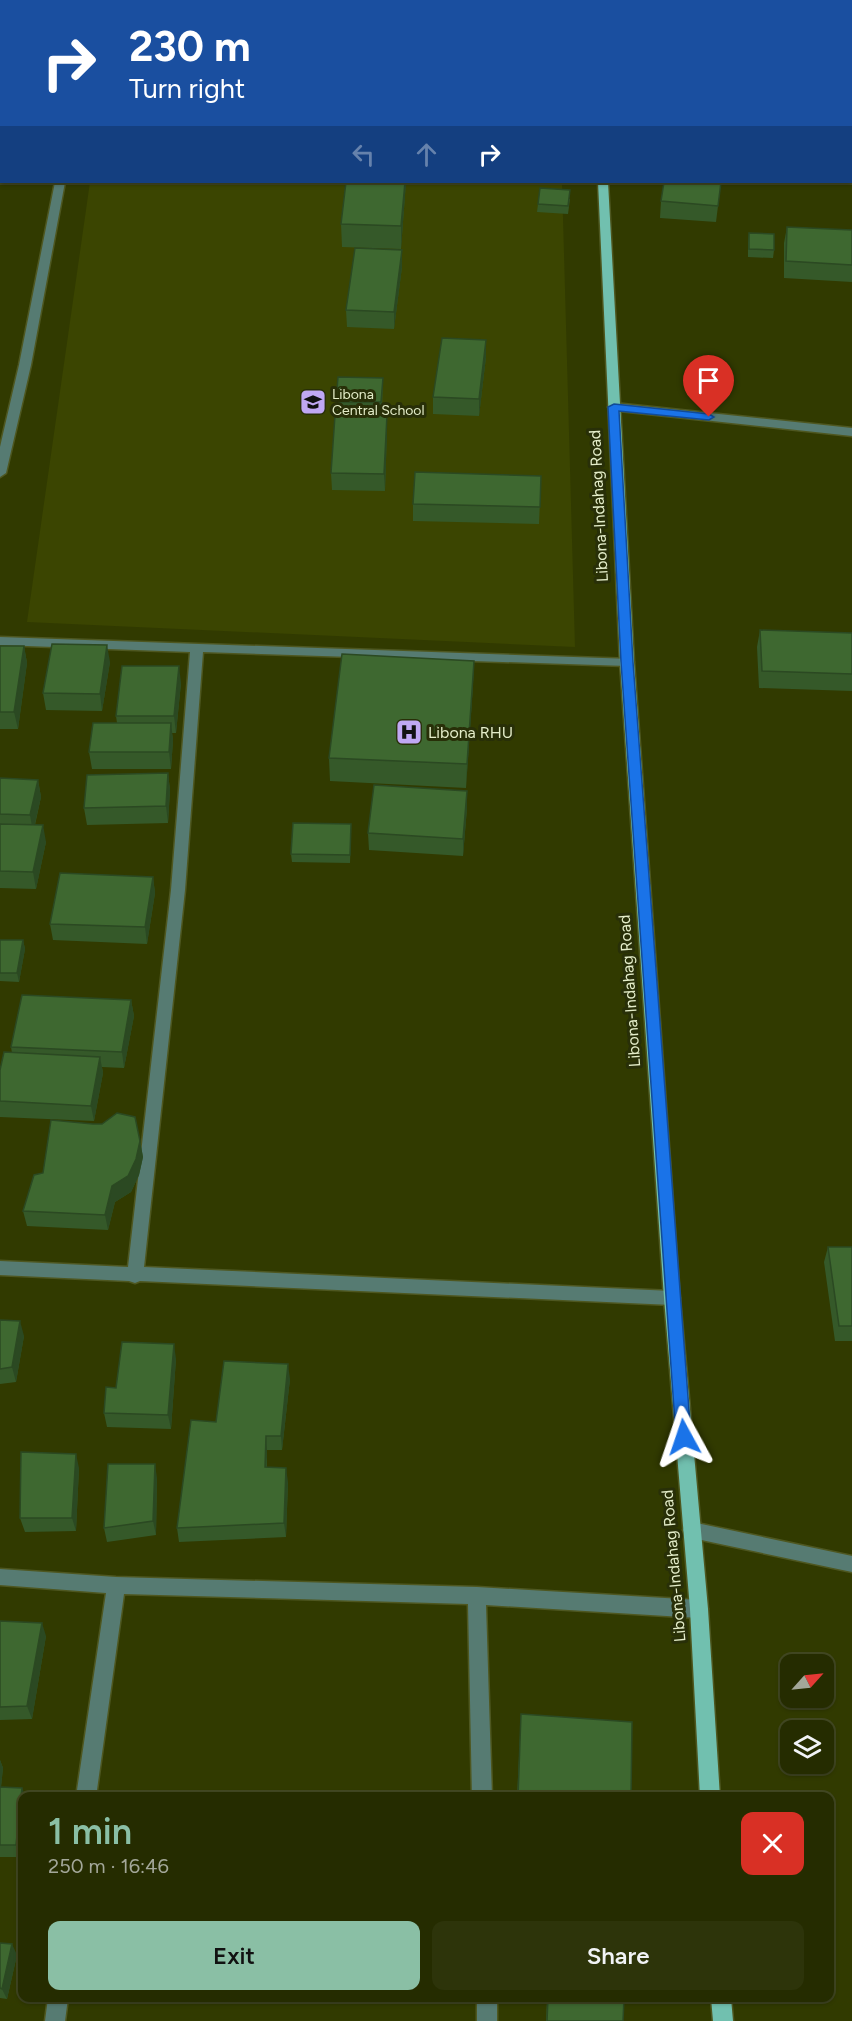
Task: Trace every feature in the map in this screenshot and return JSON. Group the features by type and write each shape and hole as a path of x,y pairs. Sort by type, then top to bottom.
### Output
{"main road":[{"name":"Libona-Indahag Road","path":"603,183 627,662 672,1298 699,1609 710,1792"},
{"path":"721,2002 723,2021"}],"street":[{"path":"0,473 25,365 60,183"},
{"path":"614,407 852,432"},
{"path":"0,641 627,662"},
{"path":"135,1276 178,890 197,649"},
{"path":"0,1269 672,1298"},
{"path":"692,1530 852,1564"},
{"path":"0,1577 116,1584 477,1596 699,1609"},
{"path":"87,1792 116,1584"},
{"path":"477,1596 482,1792"},
{"path":"55,2021 57,2002"},
{"path":"487,2002 487,2021"}],"shaded area":[{"name":"Libona Central School","path":"90,183 562,183 575,647 27,622"}],"building":[{"path":"346,183 405,183 401,226 341,224"},
{"path":"664,183 721,183 718,206 661,201"},
{"path":"540,188 570,190 568,206 538,204"},
{"path":"787,227 852,230 852,265 786,261"},
{"path":"749,233 774,234 774,250 749,249"},
{"path":"355,248 402,250 394,312 346,310"},
{"path":"442,338 486,340 479,399 433,397"},
{"path":"338,377 383,378 381,402 336,402"},
{"path":"335,415 387,415 384,474 331,473"},
{"path":"415,472 541,476 540,507 413,504"},
{"path":"760,630 852,633 852,674 762,671"},
{"path":"52,644 107,645 100,694 43,693"},
{"path":"0,646 24,646 14,712 0,712"},
{"path":"342,654 474,661 467,764 329,758"},
{"path":"122,666 179,666 174,716 116,716"},
{"path":"93,723 171,723 169,752 89,752"},
{"path":"168,773 166,806 84,808 87,775"},
{"path":"0,778 38,780 30,815 0,814"},
{"path":"374,785 467,791 463,839 368,833"},
{"path":"293,823 351,824 350,855 291,854"},
{"path":"0,824 43,825 33,872 0,871"},
{"path":"60,873 153,877 145,927 50,924"},
{"path":"0,940 23,940 17,973 0,973"},
{"path":"22,995 131,1000 122,1052 11,1047"},
{"path":"4,1052 100,1057 91,1106 0,1101 0,1070"},
{"path":"117,1113 135,1117 140,1141 136,1159 128,1176 112,1186 105,1215 23,1211 34,1175 43,1173 51,1120 102,1124"},
{"path":"828,1247 852,1247 852,1326 839,1326"},
{"path":"0,1320 20,1321 12,1367 0,1369"},
{"path":"122,1342 174,1344 168,1415 104,1413 106,1387 116,1388"},
{"path":"224,1361 288,1364 281,1436 266,1436 265,1467 286,1468 284,1523 177,1528 191,1420 216,1422"},
{"path":"21,1452 76,1454 72,1518 20,1518"},
{"path":"108,1464 155,1464 153,1521 104,1528"},
{"path":"0,1621 42,1623 27,1706 0,1707"},
{"path":"521,1714 632,1722 631,1792 518,1792"},
{"path":"0,1787 22,1788 22,1792 18,1792 16,1845 0,1845"},
{"path":"0,1943 12,1944 2,1989 0,1988"},
{"path":"548,2002 624,2002 623,2021 547,2021"}],"place":[{"name":"Libona Central School","path":"313,402"},
{"name":"Libona RHU","path":"409,732"}],"route":[{"path":"684,1437 627,662 614,407 709,417"}]}
